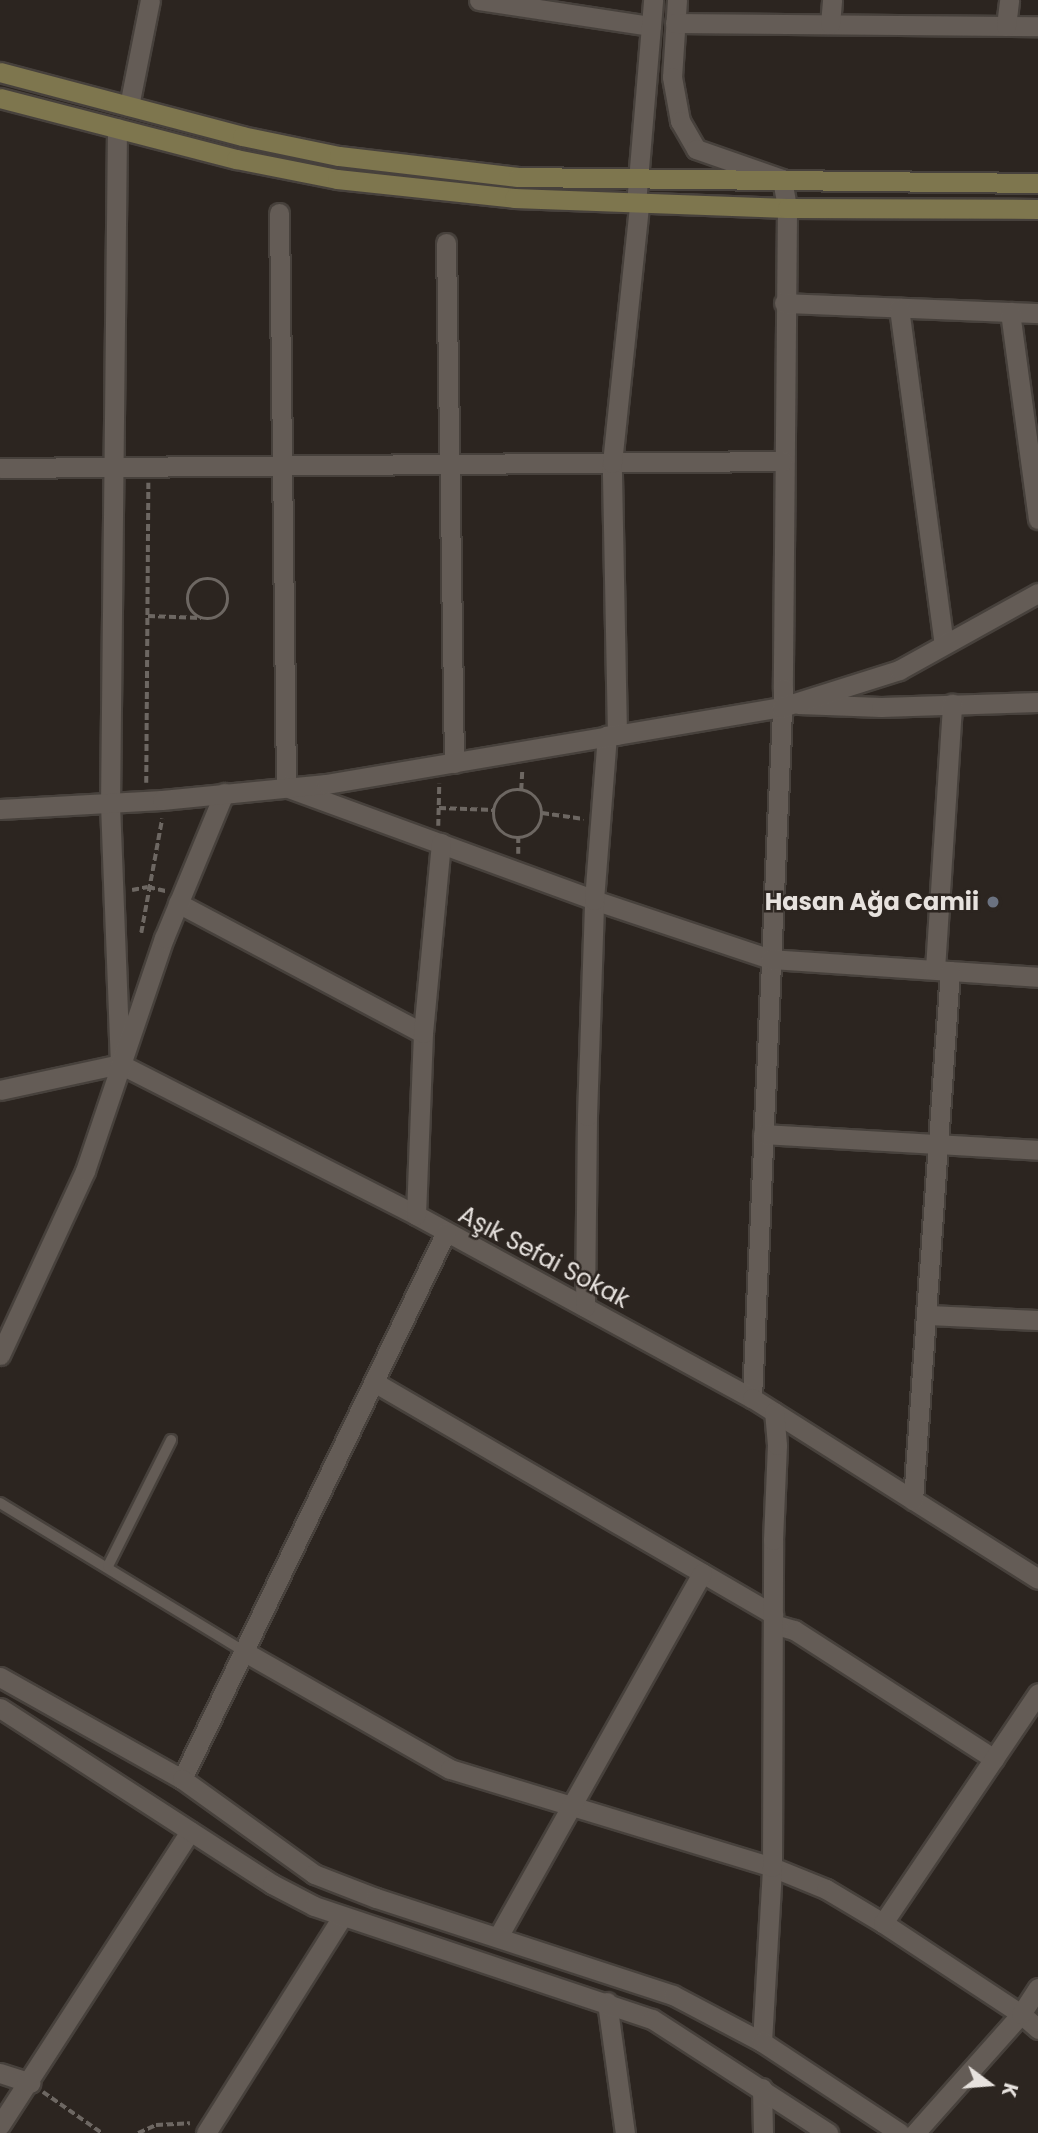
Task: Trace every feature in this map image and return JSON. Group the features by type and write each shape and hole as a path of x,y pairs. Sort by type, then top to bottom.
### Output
{"main road":[{"path":"0,72 242,136 339,156 518,177 1038,183"},
{"path":"0,98 236,159 337,179 514,198 787,208 1038,209"}],"street":[{"path":"129,106 150,0"},
{"path":"487,0 651,26"},
{"path":"585,1307 587,1116 594,900 600,821 612,735 612,463 638,204 637,180 653,0"},
{"path":"677,0 672,77 680,121 695,149 782,179 787,208 783,461 788,705 770,959 752,1398"},
{"path":"830,24 832,0"},
{"path":"1006,26 1009,0"},
{"path":"675,23 1038,26"},
{"path":"117,128 110,804 120,1064"},
{"path":"279,213 286,787"},
{"path":"446,243 446,764"},
{"path":"784,303 1038,313"},
{"path":"899,308 944,644"},
{"path":"1010,312 1038,519"},
{"path":"0,468 783,461"},
{"path":"0,809 110,804 286,787 446,764 788,705 899,670 1038,593"},
{"path":"1017,604 1038,604"},
{"path":"788,705 881,707 1038,702"},
{"path":"913,1500 937,1142 952,705"},
{"path":"286,787 594,900 770,959 1038,977"},
{"path":"0,1355 85,1171 164,938 224,793"},
{"path":"416,1215 423,1033 439,843"},
{"path":"178,903 423,1033"},
{"path":"0,1090 120,1064"},
{"name":"Aşık Sefai Sokak","path":"120,1064 416,1215 752,1398 1038,1579"},
{"path":"763,1135 937,1142 1038,1150"},
{"path":"182,1779 446,1232"},
{"path":"927,1315 1038,1320"},
{"path":"373,1382 702,1573 994,1759"},
{"path":"762,2042 772,1867 777,1445 774,1412"},
{"path":"499,1935 569,1805 702,1573"},
{"path":"243,1651 450,1769 772,1867 827,1889 1021,2014 1038,2029"},
{"path":"0,1677 182,1779 314,1874 376,1898 499,1935 673,1994 762,2042 900,2133"},
{"path":"883,1923 1038,1693"},
{"path":"0,1708 272,1884 342,1917 652,2019 828,2133"},
{"path":"0,2125 30,2083 190,1831"},
{"path":"209,2128 342,1917"},
{"path":"915,2133 1021,2014 1038,1988"},
{"path":"607,2002 625,2133"},
{"path":"0,2073 30,2083"},
{"path":"762,2088 762,2133"}],"lane":[{"path":"108,1566 172,1440"},
{"path":"0,1503 108,1566 243,1651"}],"path":[{"path":"141,933 148,887 162,828 154,800 148,617 149,467"},
{"path":"148,617 203,618 216,617 226,608 228,593 215,579 198,581 190,592 190,605 203,618"},
{"path":"439,843 439,808 446,764"},
{"path":"521,790 535,797 542,813 536,830 518,838 506,835 499,828 494,810 502,796 521,790"},
{"path":"439,808 494,810"},
{"path":"542,813 600,821"},
{"path":"114,938 141,933 164,938"},
{"path":"30,2083 102,2133"},
{"path":"138,2133 156,2125 209,2128"}],"place":[{"name":"Hasan Ağa Camii","path":"993,902"}]}
